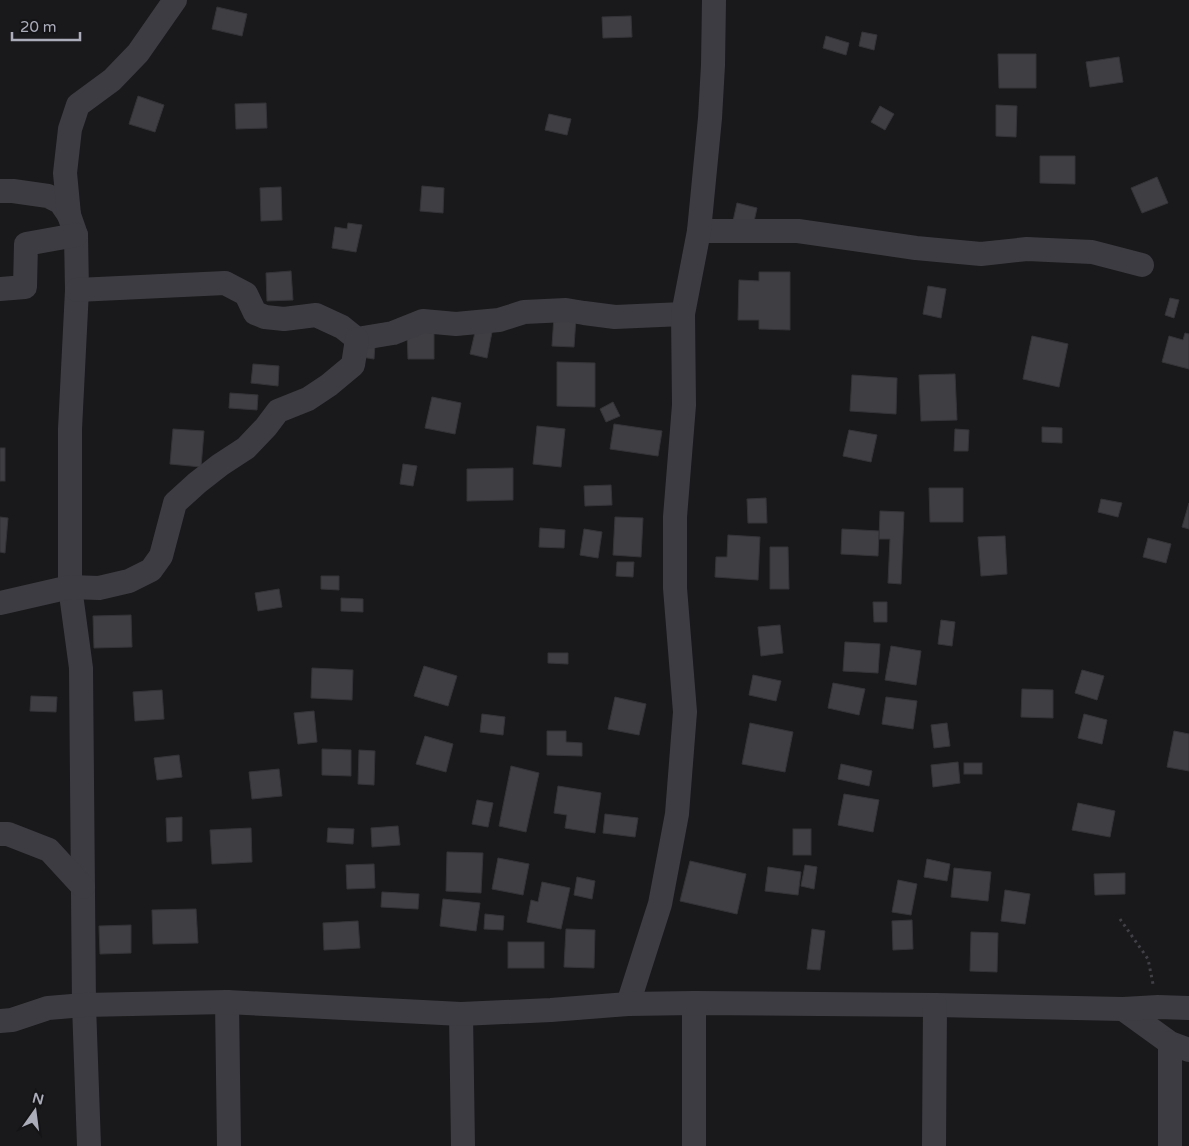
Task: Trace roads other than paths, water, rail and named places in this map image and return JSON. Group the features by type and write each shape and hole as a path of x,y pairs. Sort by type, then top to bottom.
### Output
{"street":[{"path":"89,1146 84,1005 81,668 70,586 70,429 77,290 73,225 65,173 70,129 78,105 112,80 138,54 174,0"},
{"path":"628,1004 660,904 677,814 685,712 675,588 675,516 684,406 683,314 699,231 710,118 714,0"},
{"path":"0,191 48,196 60,202 73,225"},
{"path":"0,289 26,287 26,244 73,225"},
{"path":"699,231 798,231 916,248 981,254 1028,250 1092,252 1142,265"},
{"path":"77,290 225,283 246,294 255,313 264,317 284,319 316,315 342,327 357,339 393,333 423,321 456,324 498,320 524,312 566,310 615,317 683,314"},
{"path":"0,603 70,586 99,588 129,581 151,570 161,556 175,503 220,465 246,448 278,412 308,399 353,365 357,339"},
{"path":"0,834 8,834 49,850 83,887"},
{"path":"227,1002 229,1146"},
{"path":"0,1022 48,1008 84,1005 227,1002 461,1014 628,1004 694,1003 1123,1009 1189,1008"},
{"path":"694,1003 694,1146"},
{"path":"934,1146 935,1006"},
{"path":"1123,1009 1180,1046 1170,1146"},
{"path":"461,1014 463,1146"}]}
